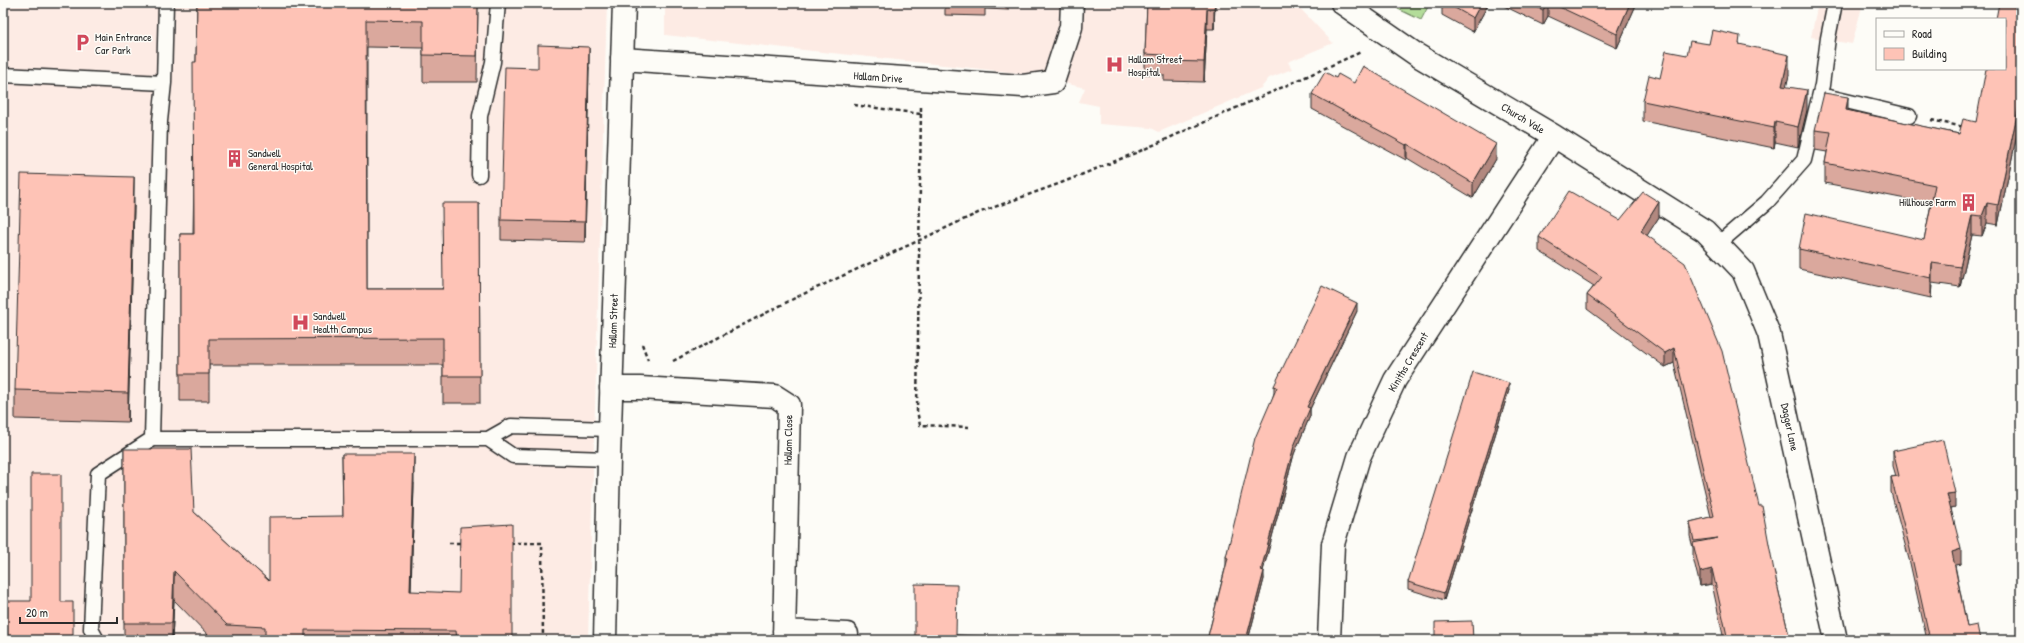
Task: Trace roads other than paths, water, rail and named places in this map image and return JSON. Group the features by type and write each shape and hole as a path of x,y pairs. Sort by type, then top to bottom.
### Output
{"street":[{"name":"Hallam Street","path":"605,640 611,388 624,3"},
{"name":"Hallam Drive","path":"622,59 1023,86 1053,82 1071,27 1072,3"},
{"name":"Church Vale","path":"1342,3 1417,55 1554,136 1712,238"},
{"name":"Kiniths Crescent","path":"1330,640 1333,544 1359,457 1395,380 1554,136"},
{"name":"Dagger Lane","path":"1712,238 1742,271 1769,334 1836,640"},
{"name":"Hallam Close","path":"611,388 640,388 775,396 789,405 784,636 847,634 847,640"}],"lane":[{"path":"152,439 160,121 164,83 166,3"},
{"path":"479,175 480,116 493,62 498,3"},
{"path":"1712,238 1767,202 1804,160 1819,95 1835,3"},
{"path":"3,75 164,83"},
{"path":"1819,95 1909,116"},
{"path":"97,640 91,629 98,474 152,439 488,439 511,426 610,429"},
{"path":"488,439 513,456 609,459"}],"place":[{"name":"Main Entrance Car Park","path":"82,43"},
{"name":"Hallam Street Hospital","path":"1115,65"},
{"name":"Sandwell General Hospital","path":"235,159"},
{"name":"Hillhouse Farm","path":"1969,202"},
{"name":"Sandwell Health Campus","path":"300,322"}]}
